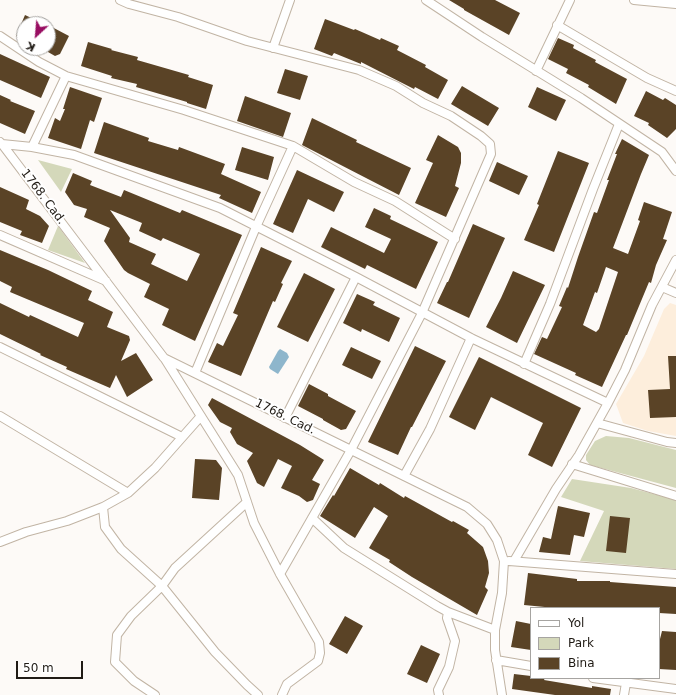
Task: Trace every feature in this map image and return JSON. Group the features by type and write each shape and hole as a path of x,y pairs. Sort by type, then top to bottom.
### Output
{"street":[{"path":"120,0 129,4 178,17 247,41 359,70 396,86 423,103 451,116 482,136 490,144 491,154 422,313 351,450 280,574"},
{"path":"273,48 290,0"},
{"path":"426,0 536,71 581,98 662,152 676,171"},
{"path":"536,71 570,0"},
{"path":"634,0 676,4"},
{"path":"557,25 647,78 676,91"},
{"path":"0,36 39,62 66,76 184,110 293,146 354,182 395,201 455,239"},
{"path":"32,147 66,76"},
{"path":"524,364 550,304 619,124"},
{"path":"1,143 74,155 220,208 356,277 471,338 608,404"},
{"name":"1768. Cad.","path":"1,143 164,358 467,507 487,524 497,540 504,561 502,593 496,630 495,650 502,695"},
{"path":"195,373 256,227 293,146"},
{"path":"0,235 107,282"},
{"path":"514,561 552,495 608,404 626,370 652,305 676,260"},
{"path":"285,418 356,277"},
{"path":"662,287 676,293"},
{"path":"404,476 430,429 471,338"},
{"path":"0,347 182,437"},
{"path":"164,358 238,475 254,522 280,574 318,642 320,653 318,661 287,684 282,695"},
{"path":"0,416 128,494"},
{"path":"0,542 26,532 67,521 103,507 128,494 155,468 201,416"},
{"path":"597,423 667,442 676,443"},
{"path":"572,464 676,496"},
{"path":"155,695 134,681 115,662 117,635 131,616 162,586 175,568 247,502"},
{"path":"103,507 105,527 121,549 162,586 215,652 247,686 258,695"},
{"path":"312,518 344,548 448,612 496,630"},
{"path":"504,561 676,574"},
{"path":"439,695 438,690 449,666 456,641 447,618 448,612"},
{"path":"496,660 530,666"},
{"path":"600,679 676,689"},
{"path":"624,695 626,683"}],"shaded area":[{"path":"670,303 676,305 676,436 648,431 623,423 616,404 644,356 664,309"}],"green space":[{"path":"38,160 72,169 61,192"},
{"path":"58,226 85,263 48,250"},
{"path":"606,436 629,438 676,450 676,488 590,465 586,460 586,455 595,441"},
{"path":"572,479 631,488 676,500 676,569 580,561 604,511 561,497"}],"water":[{"path":"280,349 287,353 289,357 278,374 269,367"}],"building":[{"path":"449,0 495,0 520,13 509,35"},
{"path":"325,19 354,30 355,29 380,40 381,38 399,46 397,50 426,65 425,67 448,80 438,99 415,87 414,89 361,62 361,64 334,53 332,56 314,49"},
{"path":"56,29 69,36 60,54 56,56"},
{"path":"558,38 574,45 573,48 627,79 616,104 588,87 589,85 566,73 568,69 548,59"},
{"path":"88,42 138,57 137,60 189,75 188,77 213,85 206,109 136,87 137,84 111,78 112,76 81,66"},
{"path":"0,54 50,77 41,98 0,80"},
{"path":"285,69 308,76 300,100 277,93"},
{"path":"462,86 499,108 488,126 451,104"},
{"path":"70,87 102,98 94,122 90,120 81,149 48,138 55,118 60,121 65,109 63,109"},
{"path":"537,87 566,100 556,121 528,107"},
{"path":"646,91 663,100 665,98 676,105 676,129 667,138 648,125 649,123 634,116"},
{"path":"0,95 11,100 10,101 35,111 25,134 0,123"},
{"path":"245,96 291,113 283,137 237,121"},
{"path":"312,118 357,140 356,142 411,168 399,195 302,145"},
{"path":"104,122 149,138 148,141 178,150 179,147 225,164 221,174 261,192 252,213 219,198 221,195 94,153"},
{"path":"438,135 458,147 461,153 461,163 455,186 459,188 446,217 415,203 433,163 426,160"},
{"path":"622,139 649,155 613,248 628,254 640,221 638,220 644,202 672,212 663,239 667,240 656,265 651,283 649,282 627,335 602,387 575,375 576,373 534,354 542,337 547,339 562,307 559,306 567,287 568,288 594,212 597,213 617,154 615,154","holes":["606,267 618,272 599,329 596,332 583,325 595,292 597,293"]},
{"path":"242,147 274,157 268,180 235,170"},
{"path":"558,151 589,163 554,252 524,240 539,205 537,204"},
{"path":"497,162 528,176 519,195 489,181"},
{"path":"297,170 344,192 334,212 308,199 293,233 273,224"},
{"path":"73,173 92,181 90,185 121,197 124,190 180,213 182,210 242,235 195,341 162,325 169,309 144,297 150,284 124,270 104,241 110,228 84,217 87,209 74,205 65,192","holes":["110,210 142,223 139,231 161,241 163,238 200,254 187,281 151,264 156,254 129,242 130,238"]},
{"path":"0,187 29,200 26,209 40,216 49,226 42,243 20,235 22,231 0,222"},
{"path":"374,208 391,216 390,219 438,242 416,289 367,265 365,269 321,247 331,227 384,253 391,239 365,227"},
{"path":"473,224 505,238 469,318 437,303 448,282"},
{"path":"261,247 292,261 241,376 208,362 217,343 223,346 238,315 233,313"},
{"path":"0,250 48,270 92,291 88,300 113,312 107,327 129,336 130,340 121,361 136,353 153,380 127,397 116,375 110,388 66,369 67,367 0,334 0,303 29,317 30,315 78,337 84,323 10,292 12,287 0,281"},
{"path":"513,271 545,285 517,343 486,327"},
{"path":"304,273 335,289 308,342 277,327"},
{"path":"357,294 375,302 373,305 400,318 389,342 362,329 361,332 343,323"},
{"path":"415,346 446,361 398,455 368,442"},
{"path":"351,347 381,361 372,379 342,365"},
{"path":"668,356 676,356 676,417 650,418 648,390 670,389"},
{"path":"479,357 581,408 552,467 528,455 543,423 491,397 475,430 449,417"},
{"path":"309,384 356,411 346,429 341,430 298,406"},
{"path":"212,398 300,445 324,460 312,480 320,484 313,500 307,502 299,496 281,488 292,466 278,459 264,487 257,483 247,461 253,453 237,444 230,432 232,428 220,422 208,405"},
{"path":"195,459 216,460 222,468 219,500 192,498"},
{"path":"350,468 379,485 380,483 404,498 405,496 469,530 467,533 483,547 488,561 489,573 485,587 488,590 477,615 412,577 389,562 390,560 369,548 388,516 374,507 355,538 320,516 333,495 334,496"},
{"path":"558,506 590,513 584,537 574,535 570,555 539,552 543,537 551,539"},
{"path":"610,516 630,518 626,553 606,551"},
{"path":"528,573 577,579 577,581 610,581 676,587 676,614 660,613 660,607 545,607 524,605"},
{"path":"345,616 363,626 347,654 329,644"},
{"path":"516,621 530,624 530,650 511,647"},
{"path":"662,631 676,632 676,670 660,669 660,639"},
{"path":"421,645 440,654 427,683 407,674"},
{"path":"514,674 530,676 530,679 544,679 592,688 592,686 611,689 610,695 555,695 512,689"}]}
